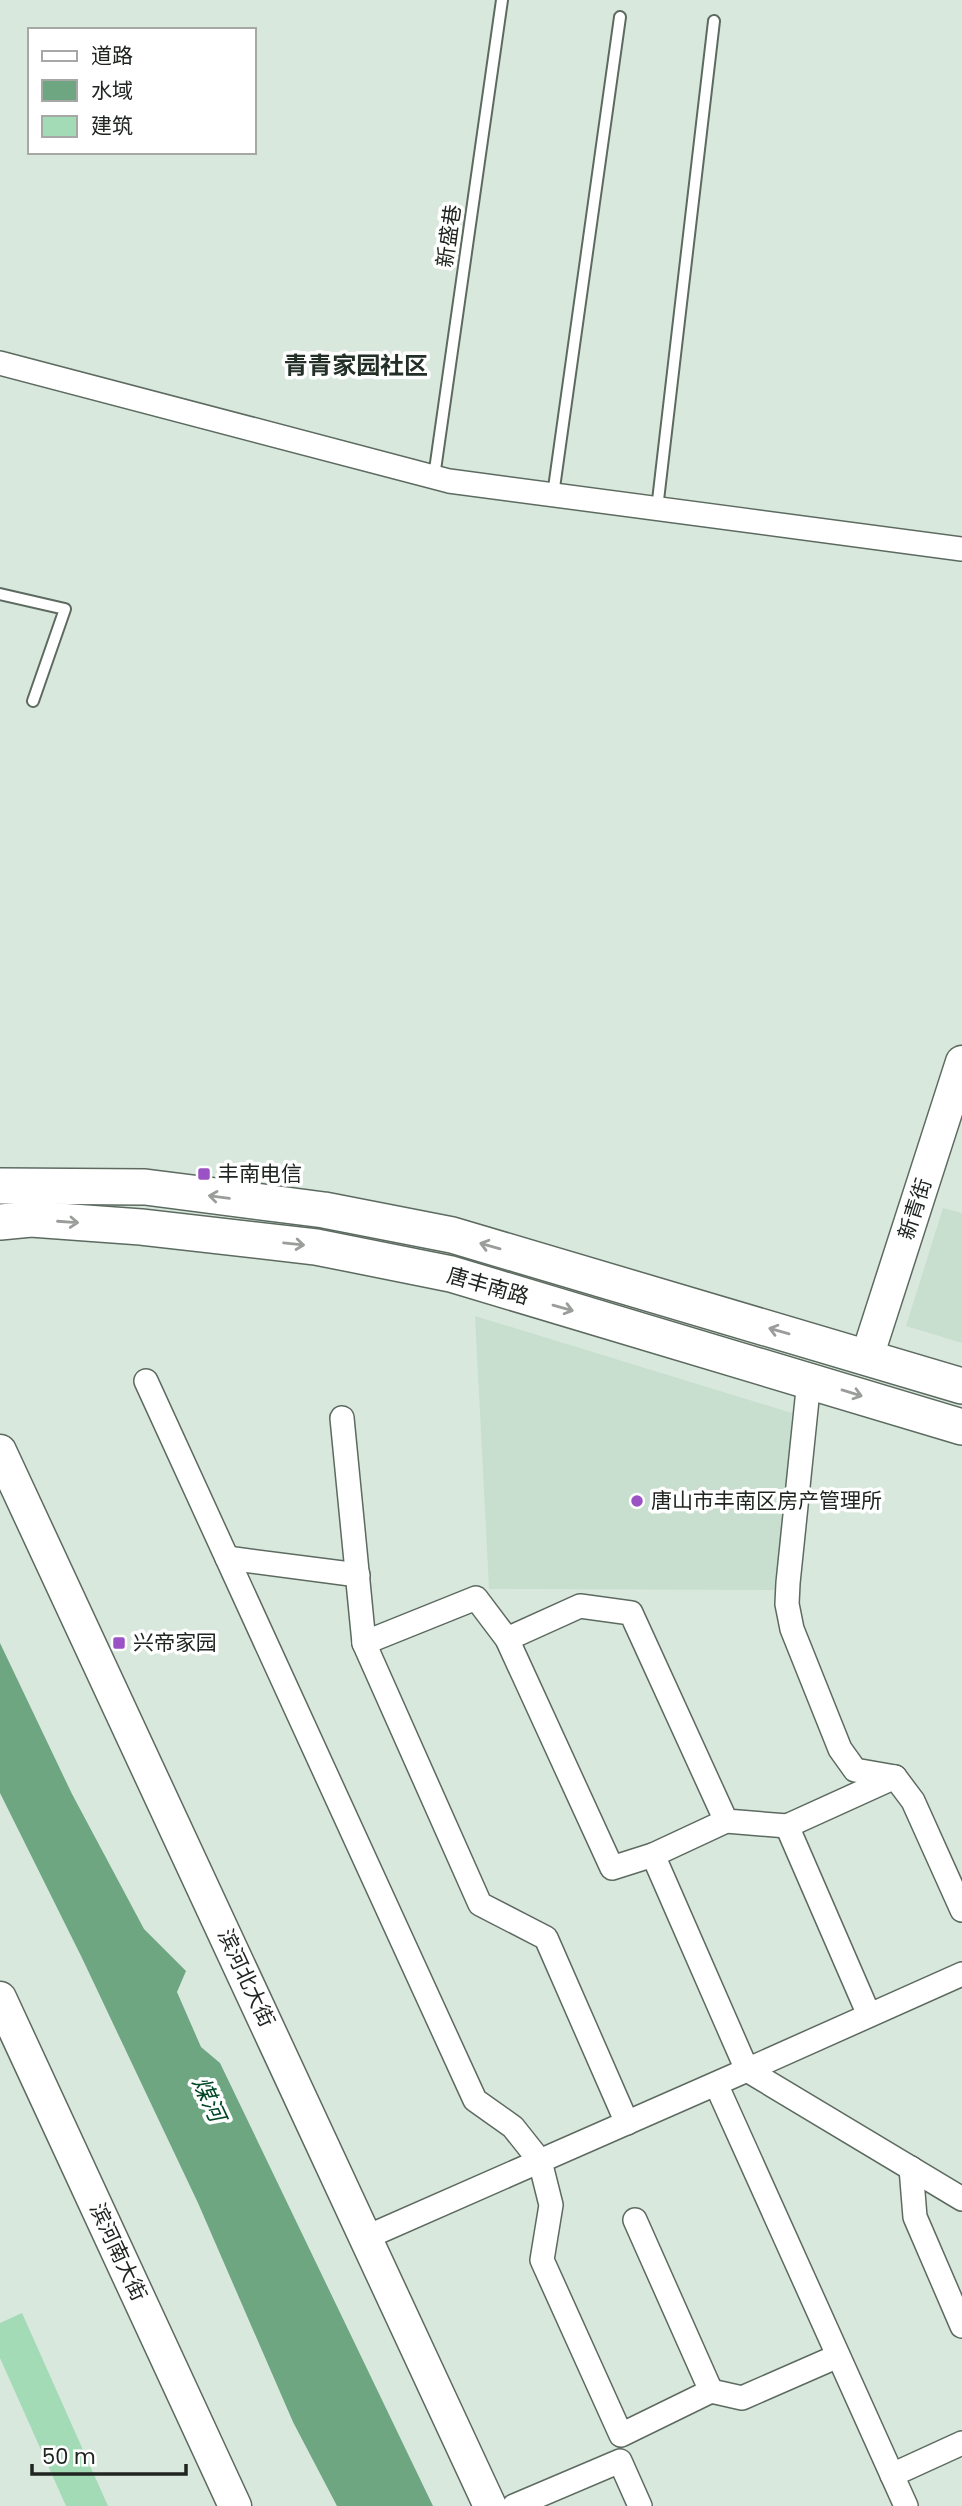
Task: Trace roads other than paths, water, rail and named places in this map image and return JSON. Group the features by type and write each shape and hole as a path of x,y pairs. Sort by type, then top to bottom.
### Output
{"main road":[{"name":"新青街","path":"867,1357 962,1062"},
{"name":"唐丰南路","path":"0,1186 145,1188 324,1210 452,1235 962,1386"},
{"name":"唐丰南路","path":"0,1223 30,1219 141,1227 330,1250 451,1274 962,1427"},
{"name":"滨河北大街","path":"0,1451 490,2506"},
{"name":"滨河南大街","path":"0,1998 235,2506"}],"street":[{"path":"0,363 434,477 962,550"},
{"path":"809,1380 788,1583 792,1629 840,1749 855,1770 895,1777 913,1801 962,1910"},
{"path":"146,1381 475,2100 513,2127 540,2161 551,2205 542,2260 621,2435 711,2391 742,2399 838,2356"},
{"path":"342,1418 364,1643 480,1904 546,1938 626,2123"},
{"path":"227,1558 358,1575"},
{"path":"364,1643 476,1598 507,1639 612,1868 653,1855 726,1821 787,1826 895,1777"},
{"path":"507,1639 580,1606 631,1613 726,1821"},
{"path":"787,1826 869,2015"},
{"path":"653,1855 747,2070 962,2199"},
{"path":"367,2237 962,1974"},
{"path":"716,2084 906,2506"},
{"path":"911,2168 915,2217 962,2326"},
{"path":"635,2220 711,2391"},
{"path":"892,2475 962,2443"},
{"path":"514,2506 620,2461 640,2506"}],"lane":[{"name":"新盛巷","path":"434,477 502,0"},
{"path":"553,495 620,17"},
{"path":"657,509 715,21"},
{"path":"0,594 65,609 33,701"}],"water":[{"name":"煤河","path":"0,1643 72,1794 144,1929 186,1971 177,1992 201,2047 220,2063 433,2506 337,2506 293,2422 198,2203 0,1793"}],"place":[{"name":"丰南电信","path":"204,1174"},
{"name":"唐山市丰南区房产管理所","path":"637,1501"},
{"name":"兴帝家园","path":"119,1643"}],"district":[{"name":"青青家园社区","path":"356,366"}]}
